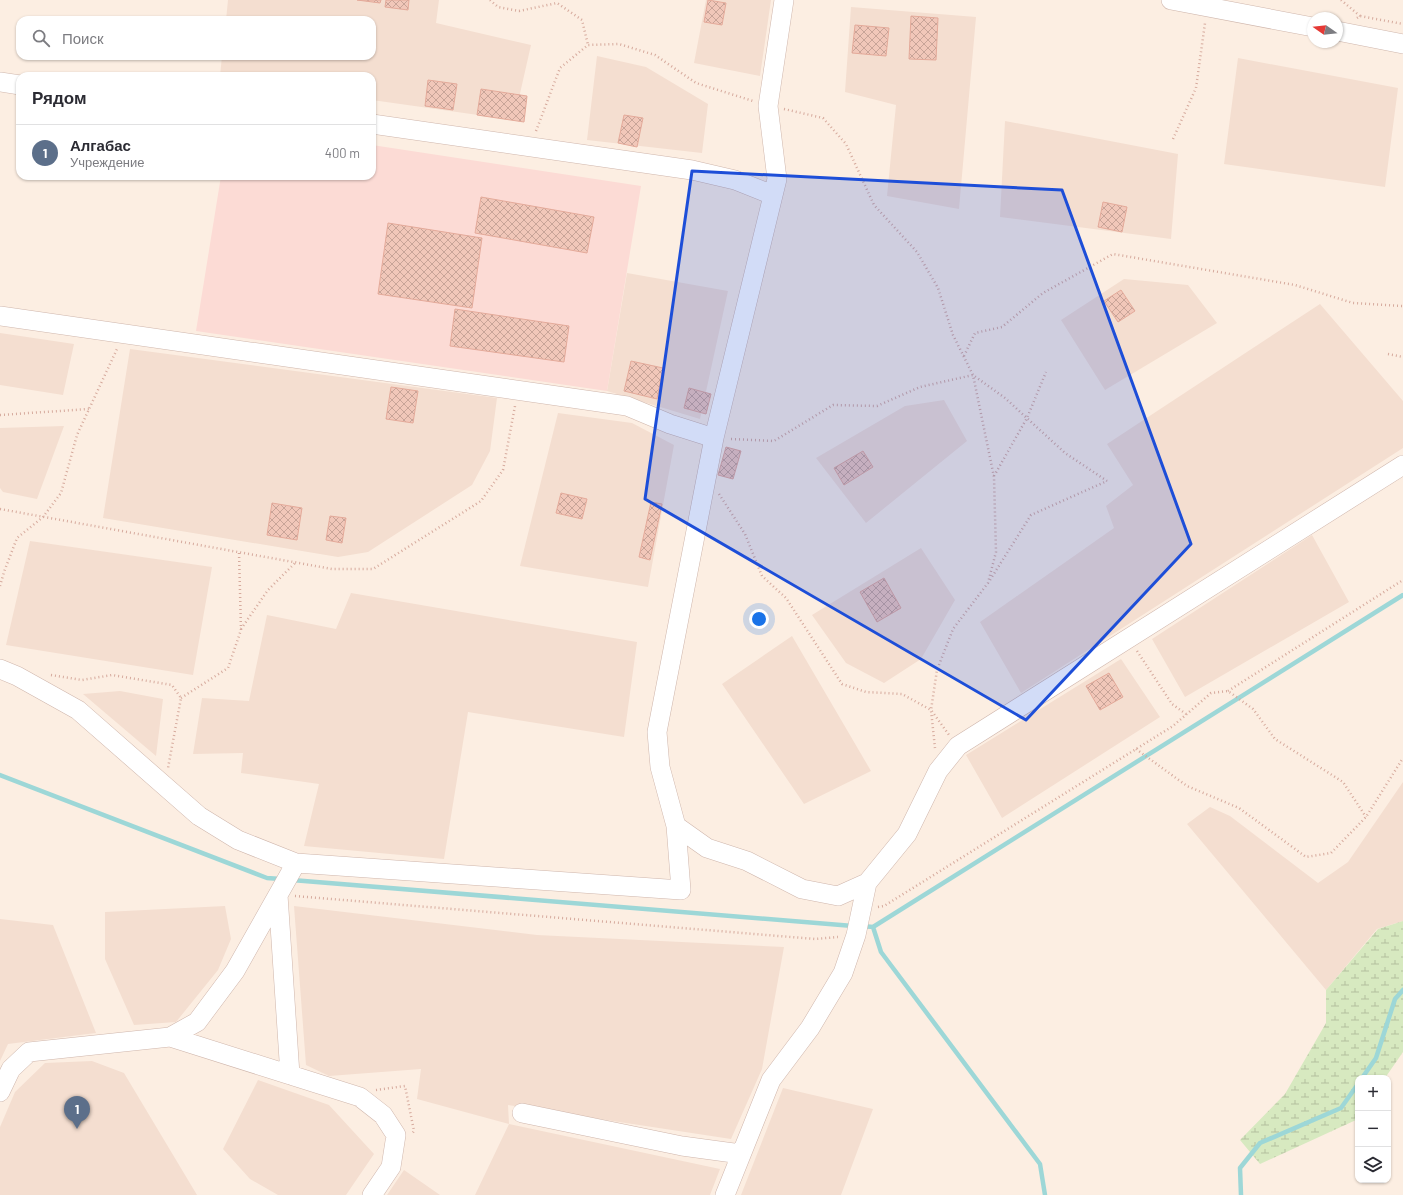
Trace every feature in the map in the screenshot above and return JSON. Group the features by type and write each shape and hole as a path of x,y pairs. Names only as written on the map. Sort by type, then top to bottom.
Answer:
{"street":[{"path":"0,669 17,676 78,710 200,816 238,840 296,863 681,890 676,826 660,767 657,732 714,438 777,179 768,106 784,0"},
{"path":"1171,0 1307,26"},
{"path":"1343,32 1403,44"},
{"path":"0,82 16,84"},
{"path":"376,125 692,170 735,180 773,195"},
{"path":"0,316 627,406 670,424 714,438"},
{"path":"725,1195 771,1080 810,1028 842,973 856,935 867,883 907,834 938,771 958,746 1403,465"},
{"path":"676,826 707,848 747,861 802,889 838,896 867,883"},
{"path":"170,1038 197,1022 235,971 296,863"},
{"path":"278,895 290,1075"},
{"path":"0,1092 11,1069 29,1052 170,1038 360,1097 383,1115 396,1135 391,1167 372,1195"},
{"path":"522,1113 682,1146 741,1154"}],"path":[{"path":"490,0 498,7 519,11 557,3 582,20 588,45"},
{"path":"1341,0 1360,16"},
{"path":"1173,139 1196,88 1208,7"},
{"path":"531,147 560,68 588,45 619,44 655,55 696,82 768,106 823,118 846,144 874,205 917,252 938,288 953,335 973,375 994,477 996,552 988,583"},
{"path":"964,356 974,333 1002,327 1043,294 1113,254 1295,285 1353,303 1403,306"},
{"path":"0,586 17,538 43,517 61,493 77,435 124,334"},
{"path":"1388,354 1403,357"},
{"path":"994,477 1027,418 1046,372"},
{"path":"714,438 774,441 833,406 877,406 920,387 973,375 1005,398 1065,453 1107,481 1031,515 988,583 952,629 937,670 931,710 938,771"},
{"path":"0,509 332,569 373,569 481,501 503,470 518,390"},
{"path":"0,415 89,409"},
{"path":"707,476 745,534 762,576 786,598 842,684 866,692 902,694 931,710 958,746"},
{"path":"239,552 241,630"},
{"path":"181,698 228,668 241,630 268,590 295,563"},
{"path":"860,912 884,906 1173,726 1211,693 1228,691 1403,580"},
{"path":"1129,638 1172,704 1186,714"},
{"path":"45,674 82,680 112,676 172,685 181,698 165,786"},
{"path":"1228,691 1253,709 1275,739 1344,782 1366,817"},
{"path":"1136,749 1188,786 1239,808 1306,857 1331,853 1366,817 1403,758"},
{"path":"278,895 815,939 856,935"}],"highlighted area":[{"path":"692,171 1062,190 1191,544 1026,720 645,499"}],"shaded area":[{"path":"228,0 439,0 436,23 531,45 514,120 376,101 376,72 220,72 222,60 376,60 376,16 226,16"},
{"path":"706,0 771,0 760,76 694,63"},
{"path":"851,7 976,17 959,209 887,196 896,105 845,92"},
{"path":"597,56 646,67 708,104 702,153 587,140"},
{"path":"1238,58 1398,88 1385,187 1224,164"},
{"path":"1005,121 1178,154 1171,239 1000,217"},
{"path":"376,146 641,186 607,391 196,331 220,180 376,180"},
{"path":"627,273 728,291 700,419 607,391"},
{"path":"1124,279 1188,285 1217,323 1105,390 1061,320"},
{"path":"1320,304 1403,401 1403,448 1021,693 980,622 1114,528 1106,506 1133,485 1107,444"},
{"path":"0,333 74,344 63,395 0,385"},
{"path":"130,349 497,398 490,451 472,485 368,552 338,557 103,518"},
{"path":"944,400 967,441 866,523 816,458 905,406"},
{"path":"558,413 632,423 674,445 648,587 520,566"},
{"path":"64,426 37,499 3,492 0,488 0,428"},
{"path":"1312,535 1349,602 1185,697 1152,639"},
{"path":"30,541 212,567 193,675 6,645"},
{"path":"921,548 955,600 921,659 884,683 846,663 812,615"},
{"path":"351,593 637,642 624,737 468,712 444,859 304,846 319,784 241,773 243,753 193,754 202,698 249,701 267,615 336,629"},
{"path":"792,636 871,771 804,804 722,684"},
{"path":"1121,659 1160,717 1002,818 966,755"},
{"path":"120,691 163,699 156,756 83,694"},
{"path":"1403,782 1403,921 1377,929 1326,990 1187,824 1210,807 1230,816 1318,883 1348,862"},
{"path":"225,906 231,939 218,970 176,1022 134,1025 105,959 105,912"},
{"path":"294,906 537,935 784,947 762,1069 731,1139 508,1105 509,1124 417,1099 421,1069 329,1076 306,1065"},
{"path":"0,919 53,925 96,1033 8,1044 0,1061"},
{"path":"92,1061 124,1073 197,1195 0,1195 0,1127 15,1092 45,1063"},
{"path":"258,1080 329,1105 374,1154 346,1195 278,1195 250,1179 223,1149"},
{"path":"783,1088 873,1109 841,1195 741,1195"},
{"path":"509,1124 720,1169 710,1195 475,1195"},
{"path":"404,1170 440,1195 387,1195"}],"green space":[{"path":"1403,921 1403,1052 1387,1075 1355,1075 1355,1120 1260,1164 1240,1140 1285,1094 1326,1023 1326,990 1378,929"}],"building":[{"path":"357,0 381,0 380,3"},
{"path":"386,0 409,0 408,10 385,7"},
{"path":"708,0 726,3 722,25 704,22"},
{"path":"911,16 938,18 936,60 909,59"},
{"path":"855,25 889,28 886,56 852,53"},
{"path":"428,80 457,84 453,110 425,106"},
{"path":"481,89 527,96 524,122 477,115"},
{"path":"624,115 643,118 637,147 618,143"},
{"path":"481,197 594,217 587,253 475,233"},
{"path":"1103,202 1127,207 1122,232 1098,227"},
{"path":"388,223 482,238 472,308 378,294"},
{"path":"1121,290 1135,311 1118,322 1104,301"},
{"path":"455,309 569,326 564,362 450,346"},
{"path":"631,361 663,368 657,399 624,391"},
{"path":"391,387 418,391 413,423 386,419"},
{"path":"689,388 711,394 706,414 684,408"},
{"path":"726,447 741,451 733,479 718,475"},
{"path":"863,451 873,467 844,485 834,468"},
{"path":"561,493 587,499 582,519 556,513"},
{"path":"651,502 662,504 650,560 639,557"},
{"path":"272,503 302,508 297,540 267,535"},
{"path":"330,516 346,518 342,543 326,540"},
{"path":"884,578 901,608 877,622 860,592"},
{"path":"1109,673 1123,697 1100,710 1086,686"}],"waterway":[{"path":"862,926 873,927 1403,595"},
{"path":"0,775 267,878 281,879"},
{"path":"292,880 853,926"},
{"path":"873,927 881,952 1040,1164 1045,1195"},
{"path":"1364,1075 1376,1058 1395,999 1403,990"},
{"path":"1241,1195 1240,1168 1260,1143 1341,1108 1355,1088"}],"place":[{"name":"Алгабас","path":"77,1129"}]}
